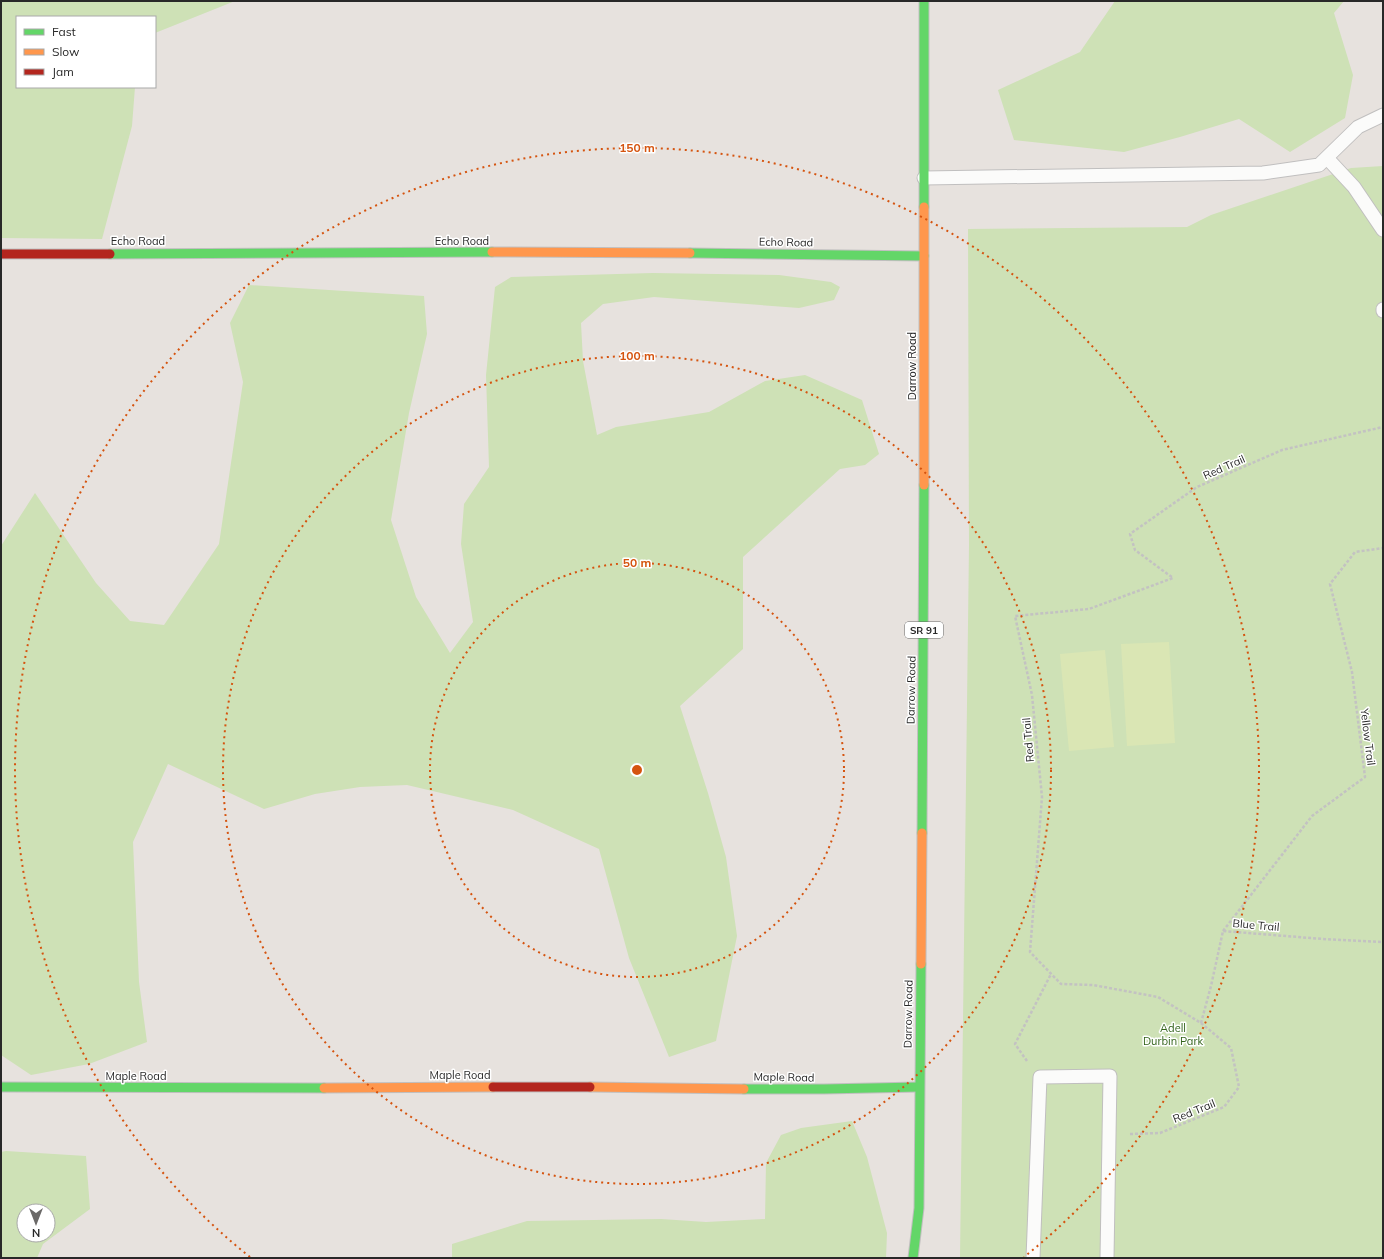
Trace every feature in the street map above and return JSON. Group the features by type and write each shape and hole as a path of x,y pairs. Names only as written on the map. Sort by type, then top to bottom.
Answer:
{"street":[{"name":"Darrow Road","path":"912,1258 919,1208 924,658 924,1"},
{"name":"Echo Road","path":"1,254 595,252 924,256"},
{"name":"Maple Road","path":"1,1087 551,1087 854,1089 919,1087"}],"lane":[{"path":"924,178 1263,173 1319,165 1358,127 1383,115"},
{"path":"1327,158 1354,186 1383,230"},
{"path":"1033,1258 1040,1077 1110,1076 1107,1258"}],"path":[{"name":"Red Trail","path":"1108,1134 1160,1133 1224,1107 1239,1088 1231,1048 1201,1023 1158,997 1092,985 1061,984 1030,952 1042,797 1032,695 1015,616 1089,609 1173,578 1135,550 1130,534 1196,487 1282,450 1383,427"},
{"name":"Yellow Trail","path":"1223,931 1312,816 1365,777 1352,672 1330,584 1356,552 1383,548"},
{"name":"Blue Trail","path":"1201,1023 1212,986 1223,931 1383,942"},
{"path":"1015,1044 1051,974"}],"green space":[{"path":"1,1 235,1 156,33 156,16 16,16 16,88 135,88 132,126 102,239 1,238"},
{"path":"1115,1 1344,1 1334,13 1353,75 1345,118 1290,152 1239,119 1124,152 1014,140 998,90 1080,52"},
{"name":"Adell Durbin Park","path":"1383,166 1383,1258 960,1258 969,545 968,229 1187,227 1211,215 1351,168"},
{"path":"653,273 779,275 831,282 840,287 834,300 799,308 654,297 603,304 581,323 583,361 597,435 616,427 709,412 765,381 805,375 862,400 879,454 865,465 840,469 743,557 743,649 680,706 708,793 726,857 737,936 716,1041 669,1057 629,958 599,849 513,810 407,785 360,787 315,794 264,809 168,764 133,842 139,982 147,1042 89,1064 31,1075 1,1055 1,546 35,493 96,583 130,621 164,625 219,544 243,382 230,323 249,285 424,296 427,334 409,413 391,520 416,597 450,653 473,622 461,544 464,504 489,467 486,375 495,287 511,277"},
{"path":"1169,642 1175,743 1127,746 1121,644"},
{"path":"1105,650 1114,747 1069,751 1060,654"},
{"path":"852,1121 867,1157 887,1233 886,1258 452,1258 452,1244 527,1221 661,1219 706,1222 765,1219 766,1163 781,1135 801,1128"},
{"path":"6,1151 86,1156 90,1209 56,1234 56,1203 16,1203 16,1243 44,1243 37,1258 1,1258 1,1152"}],"traffic: fast":[{"path":"924,1 924,207"},
{"path":"110,254 492,252"},
{"path":"690,253 924,256"},
{"path":"922,833 924,485"},
{"path":"913,1258 919,1208 921,964"},
{"path":"1,1087 324,1088"},
{"path":"744,1089 919,1087"}],"traffic: slow":[{"path":"924,207 924,485"},
{"path":"492,252 690,253"},
{"path":"921,964 922,833"},
{"path":"324,1088 493,1087"},
{"path":"590,1087 744,1089"}],"traffic: jam":[{"path":"1,254 110,254"},
{"path":"493,1087 590,1087"}]}
